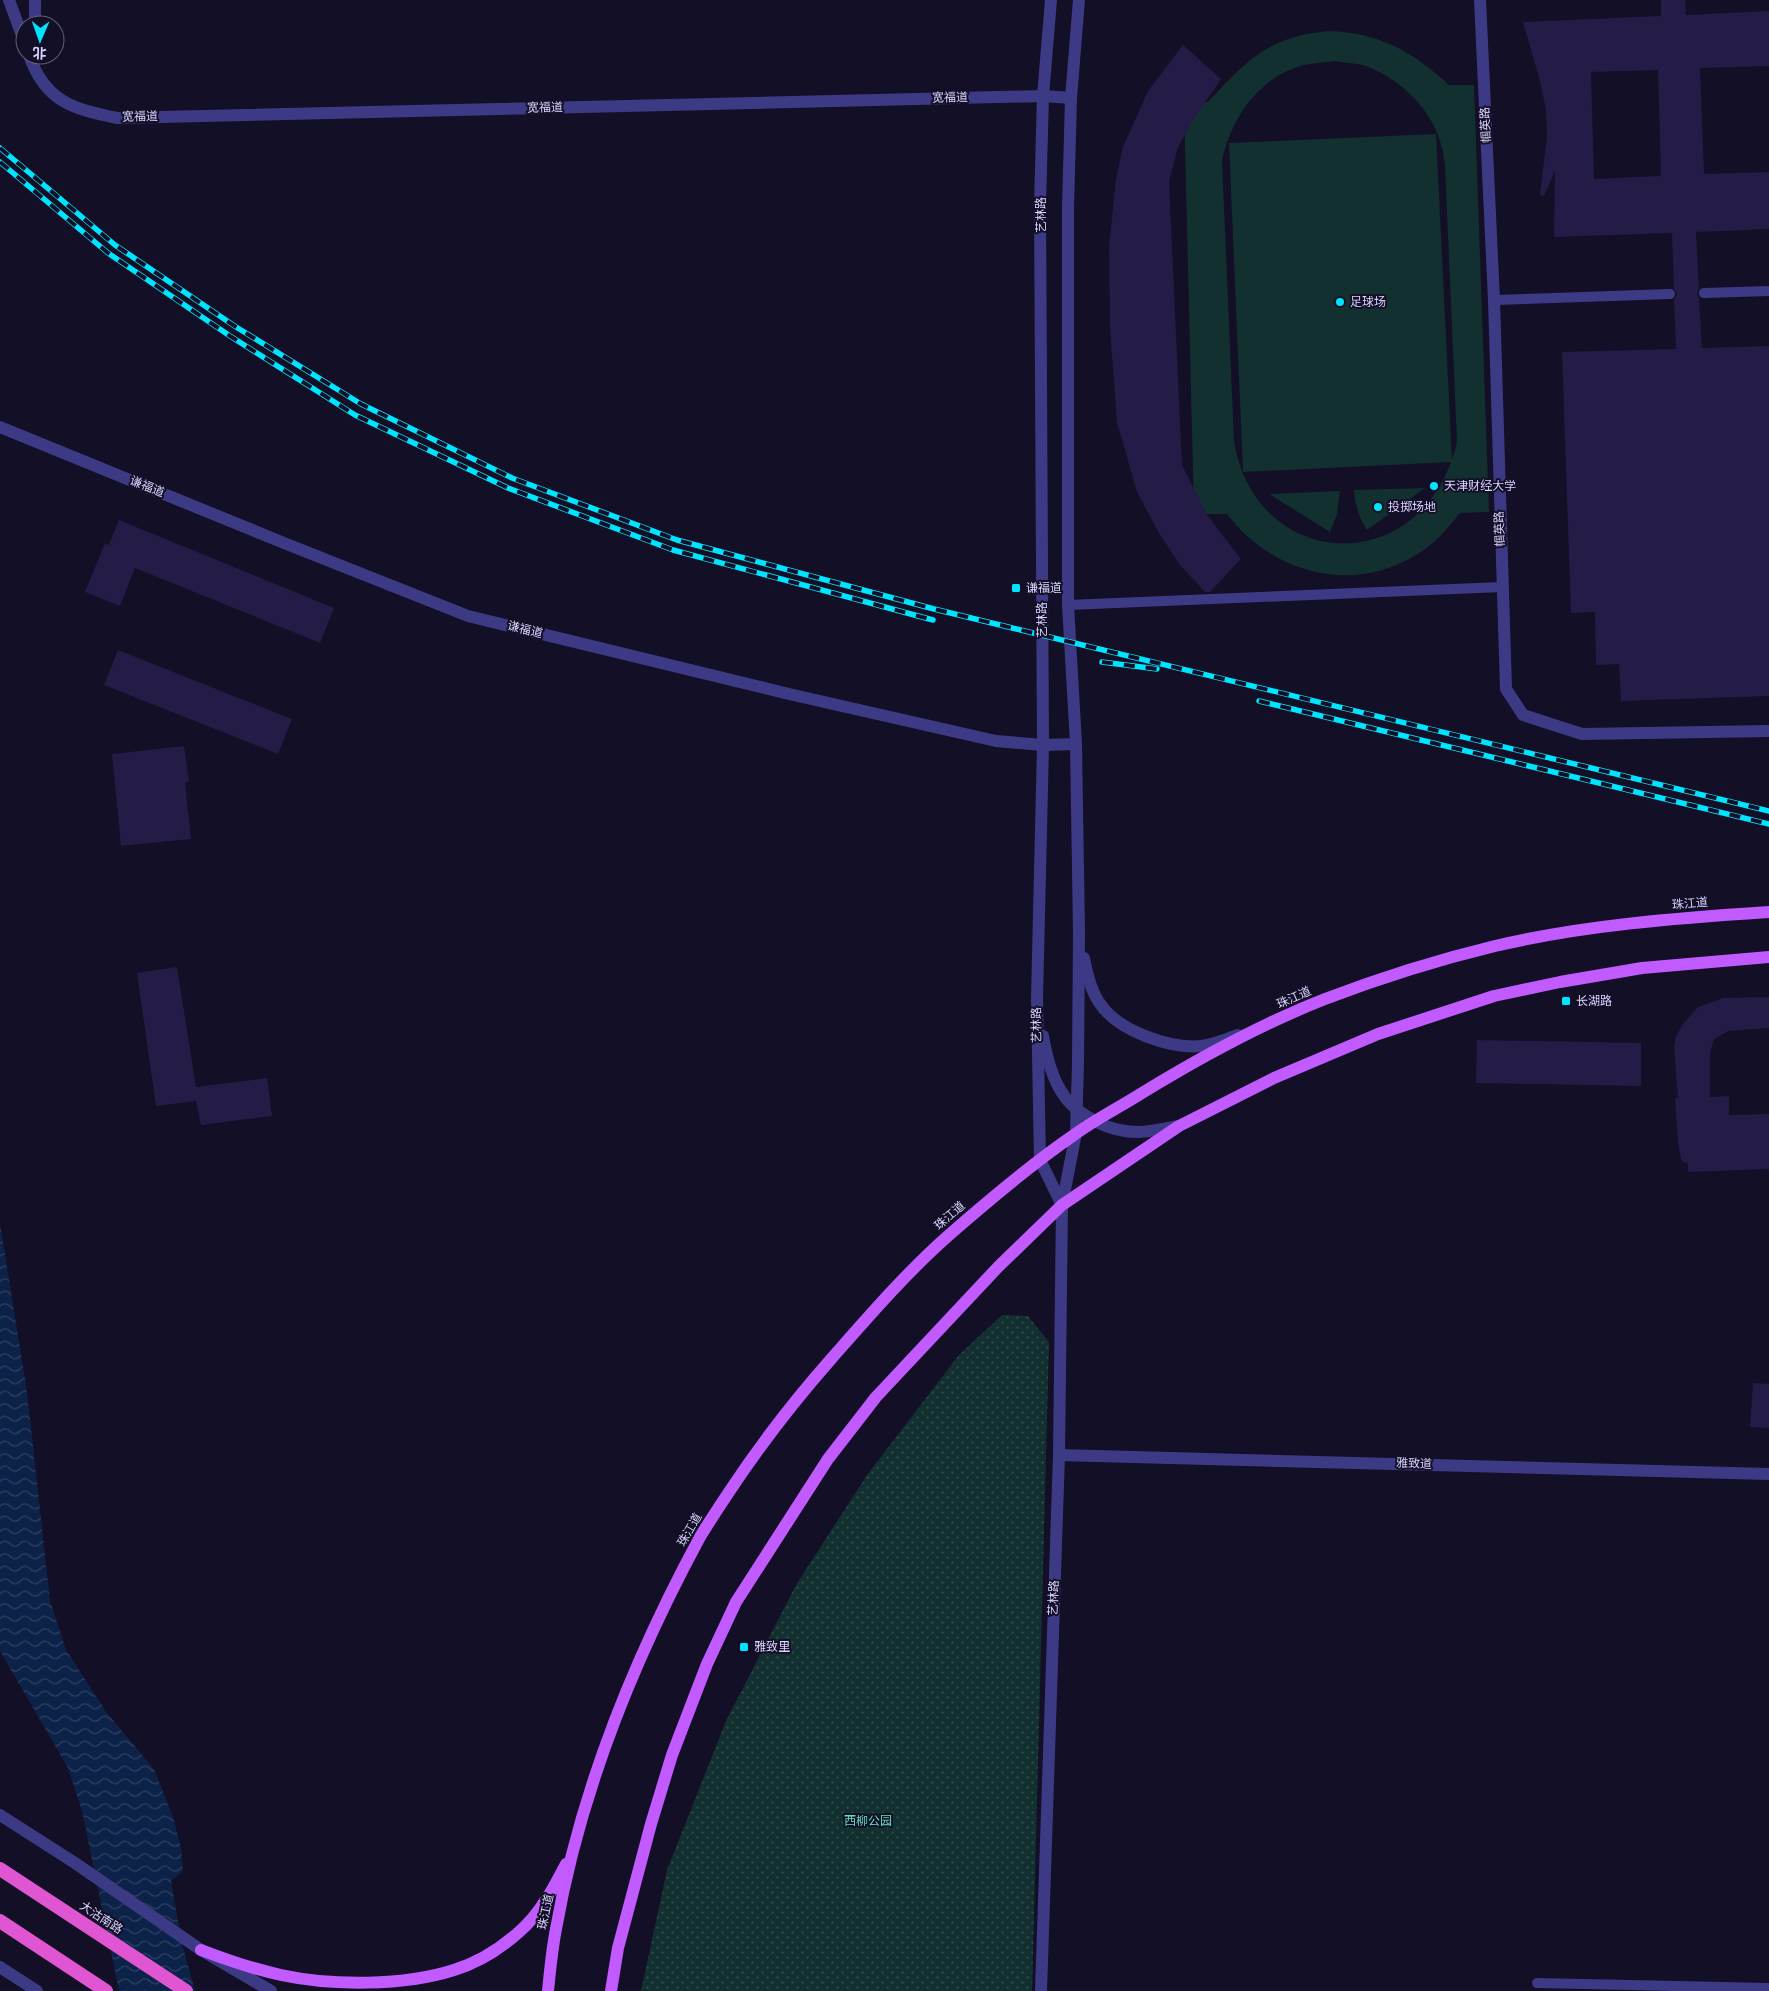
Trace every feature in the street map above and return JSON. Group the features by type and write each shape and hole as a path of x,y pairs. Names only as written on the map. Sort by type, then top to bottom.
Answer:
{"highway":[{"name":"大沽南路","path":"0,1869 186,1991"},
{"path":"0,1922 106,1991"}],"main road":[{"name":"珠江道","path":"548,1991 556,1930 573,1851 587,1801 629,1684 702,1534 756,1452 795,1400 888,1294 946,1238 1040,1160 1094,1121 1182,1068 1252,1031 1324,1000 1386,978 1497,946 1568,932 1689,917 1769,912"},
{"path":"611,1991 618,1948 651,1824 672,1755 707,1664 736,1602 828,1459 876,1397 999,1266 1062,1206 1179,1126 1274,1078 1378,1034 1494,996 1642,968 1769,957"},
{"path":"201,1950 255,1968 314,1980 390,1981 423,1977 455,1970 500,1947 520,1932 537,1914 573,1851"}],"street":[{"path":"9,0 15,16"},
{"path":"34,0 35,15"},
{"name":"艺林路","path":"1051,0 1043,96 1040,204 1043,745 1037,999 1040,1160 1062,1206"},
{"name":"艺林路","path":"1041,1991 1059,1454 1062,1206 1076,1133 1078,1108 1079,932 1076,744 1068,605 1068,208 1071,98 1079,0"},
{"name":"帼英路","path":"1480,0 1494,300 1506,689 1523,715 1582,734 1769,731"},
{"name":"宽福道","path":"33,65 35,72 52,95 86,112 117,118 1043,96 1071,98"},
{"path":"35,65 35,72"},
{"name":"谦福道","path":"0,427 468,616 789,694 996,741 1043,745 1076,744"},
{"path":"1079,932 1091,986 1101,1005 1116,1020 1133,1030 1171,1044 1201,1046 1252,1031"},
{"path":"1037,999 1045,1048 1052,1071 1062,1093 1078,1108 1106,1128 1127,1132 1179,1126"},
{"name":"雅致道","path":"1059,1454 1769,1474"},
{"path":"0,1816 75,1863 201,1950 271,1991"},
{"path":"0,1967 37,1991"}],"lane":[{"path":"1704,293 1769,291"},
{"path":"1494,300 1670,294"},
{"path":"1068,605 1502,587"},
{"path":"1537,1983 1769,1988"}],"green space":[{"path":"1329,31 1347,32 1380,40 1422,62 1449,85 1474,85 1489,512 1460,513 1440,536 1423,551 1391,567 1365,574 1340,575 1314,572 1289,563 1266,551 1245,534 1227,514 1194,514 1184,105 1208,102 1235,74 1261,53 1290,38","holes":["1336,61 1366,66 1382,73 1409,93 1430,119 1443,150 1457,442 1452,460 1436,134 1229,143 1243,469 1234,441 1222,161 1227,144 1233,128 1251,99 1277,77 1292,69 1309,64","1451,462 1430,500 1401,526 1368,541 1334,543 1300,534 1270,514 1247,483 1244,472"]},
{"name":"投掷场地","path":"1425,488 1367,530 1358,511 1354,490"},
{"path":"1340,491 1337,514 1330,532 1269,494"},
{"name":"西柳公园","path":"1002,1315 1028,1316 1049,1342 1032,1991 641,1991 667,1870 726,1721 796,1585 867,1475 959,1355"}],"water":[{"path":"0,1223 27,1392 50,1601 66,1650 107,1713 154,1769 173,1817 181,1848 183,1871 171,1881 182,1944 195,1991 119,1991 82,1811 68,1768 0,1651"}],"building":[{"path":"1661,0 1685,0 1686,15 1769,11 1769,66 1700,68 1704,174 1769,172 1769,229 1696,232 1699,289 1697,294 1699,298 1702,348 1769,346 1769,696 1621,701 1619,664 1596,665 1595,612 1571,613 1562,352 1676,349 1674,299 1677,294 1674,289 1672,233 1554,237 1555,171 1544,196 1540,195 1547,136 1546,110 1540,81 1523,22 1661,16","holes":["1658,70 1661,176 1594,179 1591,72"]},
{"path":"1183,45 1221,79 1178,147 1169,182 1182,465 1207,515 1241,559 1210,592 1205,592 1180,565 1159,533 1137,492 1117,422 1110,329 1109,247 1116,179 1123,147 1148,91"},
{"path":"119,520 334,608 320,643 135,568 120,606 85,592 105,543 109,545"},
{"path":"118,650 292,719 278,754 104,685"},
{"path":"184,746 189,782 185,782 191,839 121,846 112,754"},
{"path":"177,967 196,1087 267,1078 272,1116 201,1125 196,1101 156,1106 137,973"},
{"path":"1769,997 1769,1028 1728,1031 1714,1039 1710,1053 1710,1097 1729,1096 1729,1115 1769,1114 1769,1169 1688,1172 1688,1163 1682,1162 1678,1144 1675,1098 1678,1098 1674,1047 1676,1036 1683,1024 1698,1007 1723,998"},
{"path":"1477,1040 1641,1043 1641,1086 1476,1083"},
{"path":"1753,1383 1769,1384 1769,1428 1750,1427"}],"railway":[{"path":"0,148 115,245 236,327 361,404 512,478 677,540 934,609 1769,811"},
{"path":"0,162 108,253 230,336 355,415 508,488 673,550 933,620"},
{"path":"1102,662 1157,669"},
{"path":"1259,701 1769,824"}],"place":[{"name":"足球场","path":"1340,302"},
{"name":"天津财经大学","path":"1434,486"},
{"name":"投掷场地","path":"1378,507"},
{"name":"谦福道","path":"1016,588"},
{"name":"长湖路","path":"1566,1001"},
{"name":"雅致里","path":"744,1647"}]}
